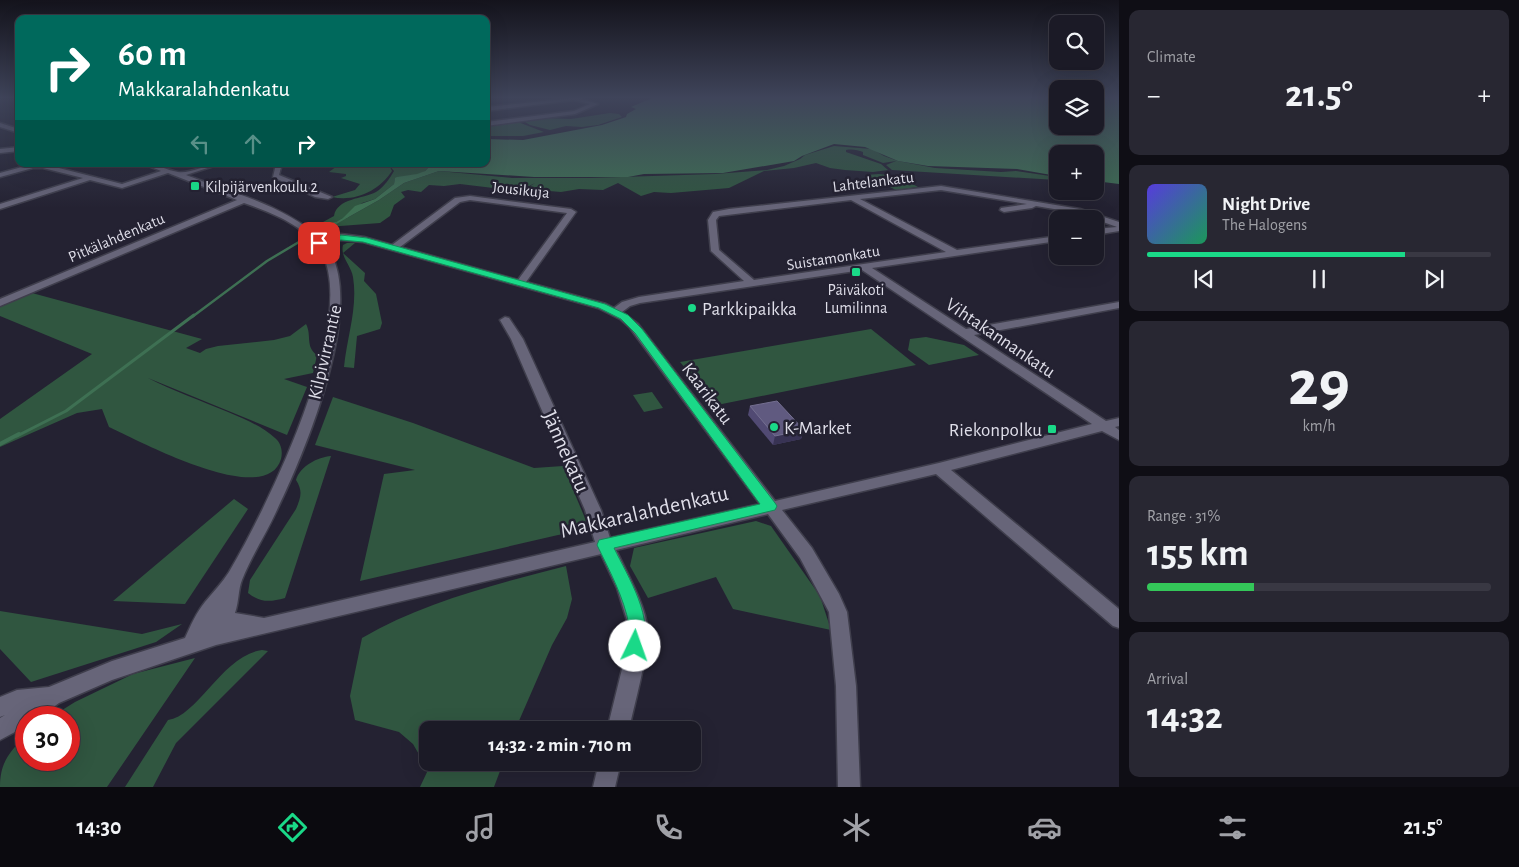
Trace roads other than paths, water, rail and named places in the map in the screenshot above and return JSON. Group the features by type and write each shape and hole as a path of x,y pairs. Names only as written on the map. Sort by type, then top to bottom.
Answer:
{"street":[{"path":"0,151 15,149"},
{"path":"0,174 34,167"},
{"path":"43,167 122,186 168,171"},
{"name":"Kilpivirrantie","path":"156,167 244,200 297,224 319,243 328,255 336,280 334,321 328,352 298,443 271,504 233,581 208,612 191,645"},
{"path":"180,176 208,167"},
{"path":"278,167 275,176 318,195 328,197"},
{"path":"0,207 90,178"},
{"name":"Lahtelankatu","path":"753,284 715,251 712,228 714,217 729,211 945,188 1080,211 1119,227"},
{"path":"851,197 954,254"},
{"name":"Jousikuja","path":"394,248 458,200 470,198 571,211 551,243 520,283"},
{"name":"Pitkälahdenkatu","path":"0,303 244,200"},
{"path":"1004,210 1038,204"},
{"path":"1104,230 1119,227"},
{"name":"Kaarikatu","path":"319,243 349,237 394,248 616,312 629,321 770,506 819,574 833,598 838,612 846,686 849,787"},
{"name":"Suistamonkatu","path":"616,312 626,304 633,302 1049,239"},
{"name":"Vihtakannankatu","path":"864,267 964,333 1111,424 1119,436"},
{"path":"964,333 1119,305"},
{"name":"Jännekatu","path":"505,320 517,339 593,510 605,545 626,588 638,627 620,721"},
{"name":"Makkaralahdenkatu","path":"219,630 267,626 770,506 939,468 1111,424"},
{"path":"939,468 1119,620"},
{"name":"Kilpivirrantie","path":"219,630 228,607 233,581"},
{"path":"0,729 14,723 51,697 125,666 191,645 219,630"},
{"path":"0,707 17,700 51,697"},
{"path":"604,787 608,771"}],"waterway":[{"path":"333,225 345,218"},
{"path":"327,228 335,223"},
{"path":"192,317 267,261 304,239"},
{"path":"17,436 66,411 194,315"},
{"path":"0,444 19,434"}],"place":[{"name":"Kilpijärvenkoulu 2","path":"195,186"},
{"name":"Päiväkoti Lumilinna","path":"856,272"},
{"name":"Parkkipaikka","path":"692,308"},
{"name":"K-Market","path":"774,427"},
{"name":"Riekonpolku","path":"1052,429"}]}
